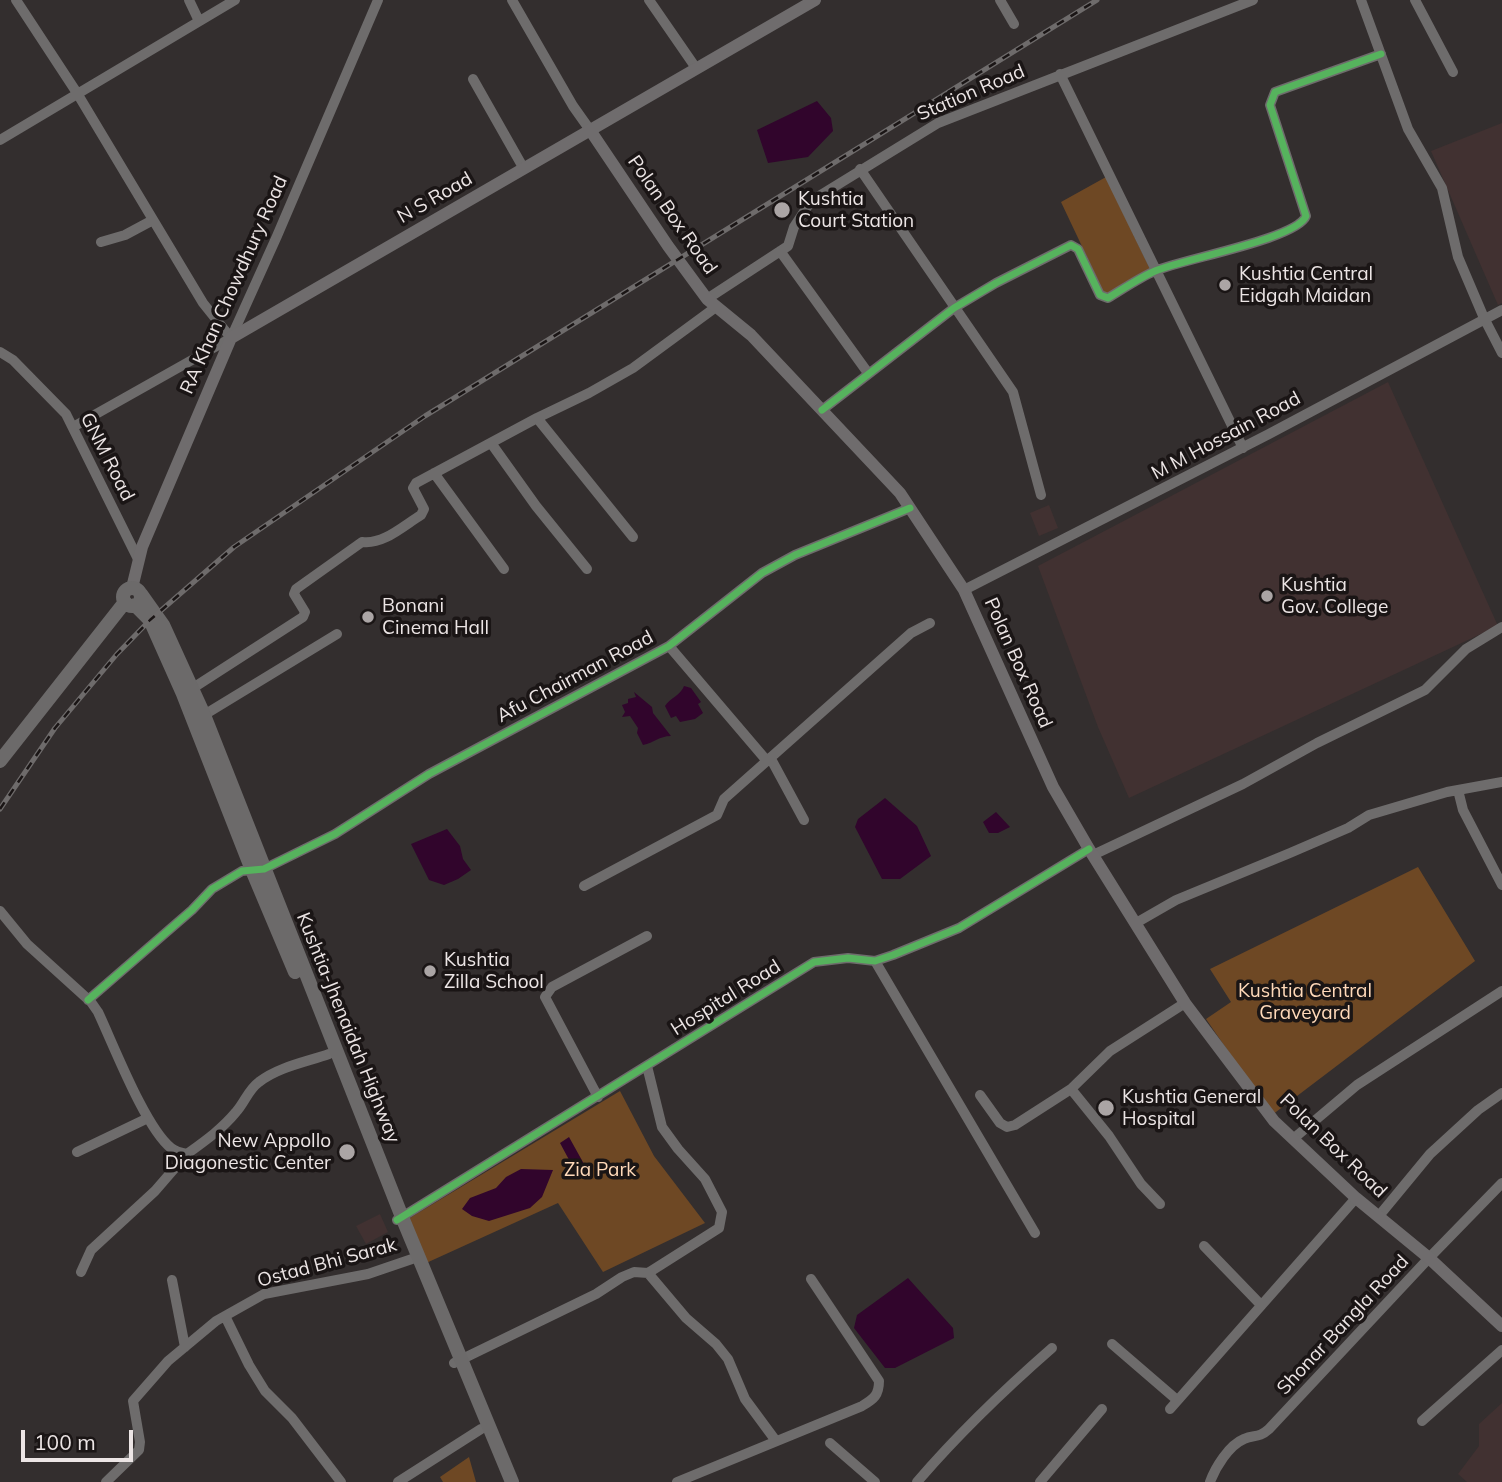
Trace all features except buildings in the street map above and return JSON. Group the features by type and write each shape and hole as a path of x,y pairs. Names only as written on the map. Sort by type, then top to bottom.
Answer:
{"highway":[{"name":"Kushtia-Jhenaidah Highway","path":"133,597 192,688 204,715 214,756"},
{"path":"0,761 105,624 133,597"},
{"name":"Kushtia-Jhenaidah Highway","path":"177,667 425,1283 512,1482"},
{"name":"Kushtia-Jhenaidah Highway","path":"258,869 329,1054 361,1124"},
{"name":"Kushtia-Jhenaidah Highway","path":"399,1219 412,1259 425,1283"},
{"name":"Kushtia-Jhenaidah Highway","path":"458,1362 502,1482"}],"main road":[{"name":"N S Road","path":"231,338 815,0"},
{"name":"Polan Box Road","path":"590,130 668,246 712,303 751,335 900,493 964,590 1053,787 1091,852 1185,1003 1274,1121 1356,1198 1429,1258 1502,1326"},
{"name":"RA Khan Chowdhury Road","path":"133,597 138,559 231,338"}],"street":[{"path":"16,0 77,93 203,303 231,338"},
{"path":"189,0 199,21"},
{"path":"0,140 235,0"},
{"name":"RA Khan Chowdhury Road","path":"231,338 378,0"},
{"name":"Polan Box Road","path":"512,0 573,106 590,130"},
{"path":"649,0 696,68"},
{"path":"1000,0 1014,24"},
{"name":"Station Road","path":"435,473 589,393 654,354 712,303 788,246 794,227 811,201 937,123 1253,0"},
{"path":"1361,0 1408,129 1442,188 1458,257 1502,353"},
{"path":"1415,0 1453,72"},
{"path":"822,410 954,308 1071,245 1078,249 1104,298 1156,271 1272,237 1306,220 1270,105 1275,92 1381,54"},
{"path":"1060,74 1243,448"},
{"path":"473,79 524,169"},
{"path":"860,169 1013,392 1041,495"},
{"path":"101,242 125,235 153,220"},
{"path":"780,251 868,373"},
{"name":"M M Hossain Road","path":"964,590 1243,448 1502,310"},
{"name":"N S Road","path":"73,426 231,338"},
{"name":"GNM Road","path":"0,352 13,360 66,414 138,559"},
{"path":"537,418 633,537"},
{"path":"491,443 536,506 587,569"},
{"path":"192,688 303,617 305,612 294,594 296,589 362,542 380,541 421,515 424,509 414,485 435,473 504,569"},
{"name":"Afu Chairman Road","path":"88,1000 192,910 212,889 242,871 258,869 335,834 429,774 669,646 762,573 794,555 909,508"},
{"path":"584,886 717,815 724,799 911,633 930,623"},
{"name":"Hospital Road","path":"399,1219 814,962 848,958 875,961 959,928 1091,852 1243,784 1317,743 1425,690 1466,649 1502,627"},
{"path":"204,715 337,634"},
{"path":"669,646 769,760 804,820"},
{"path":"1136,923 1176,900 1348,828 1370,815 1458,790 1502,782"},
{"path":"1458,790 1463,810 1501,881"},
{"path":"0,911 27,944 98,1012 158,1135 178,1153 187,1154"},
{"path":"598,1097 545,997 552,987 647,936"},
{"path":"875,961 1035,1233"},
{"path":"1293,1139 1357,1085 1502,991"},
{"path":"980,1095 1000,1122 1007,1127 1015,1125 1071,1089 1110,1051 1185,1003"},
{"path":"81,1272 91,1250 155,1191 187,1154 222,1128 239,1109 250,1090 260,1081 281,1070 329,1054"},
{"path":"458,1362 596,1294 622,1277 634,1272 648,1273 719,1228 722,1212 705,1179 662,1127 647,1066"},
{"path":"1071,1089 1109,1136 1141,1184 1160,1204"},
{"path":"1378,1216 1430,1154 1478,1110 1502,1093"},
{"path":"77,1152 148,1118"},
{"name":"Shonar Bangla Road","path":"1210,1482 1213,1472 1235,1444 1246,1437 1259,1437 1269,1429 1502,1183"},
{"path":"1170,1409 1356,1198"},
{"path":"1204,1246 1261,1305"},
{"name":"Ostad Bhi Sarak","path":"107,1482 139,1450 133,1401 168,1361 225,1316 264,1294 368,1274 412,1259"},
{"path":"648,1273 686,1318 716,1344 728,1359 746,1399 776,1441"},
{"path":"677,1482 862,1406 879,1391 879,1381 811,1279"},
{"path":"172,1280 184,1347"},
{"path":"225,1316 265,1391 292,1418 341,1482"},
{"path":"1112,1344 1177,1400"},
{"path":"917,1482 947,1447 998,1396 1052,1348"},
{"path":"1422,1421 1502,1350"},
{"path":"1040,1482 1102,1409"},
{"path":"398,1482 481,1429"},
{"path":"830,1443 876,1482"}],"shaded area":[{"path":"817,101 831,118 833,131 808,157 768,163 757,130"},
{"path":"1502,123 1502,303 1498,305 1431,151"},
{"name":"Kushtia Gov. College","path":"1388,382 1498,626 1129,798 1098,727 1038,566"},
{"path":"1049,505 1058,528 1039,536 1030,513"},
{"path":"684,686 691,688 701,702 698,704 703,713 695,719 680,722 676,716 671,718 665,706"},
{"path":"634,692 652,707 653,713 671,736 643,745 637,733 638,728 630,716 622,717 625,712 622,705 628,703 628,699 636,697"},
{"path":"885,798 917,826 931,856 900,879 882,879 855,827 858,819"},
{"path":"996,812 1010,827 998,833 989,833 983,822"},
{"path":"447,829 460,846 463,859 471,870 444,885 429,880 411,844"},
{"path":"569,1137 584,1164 574,1169 560,1143"},
{"path":"521,1169 553,1170 542,1197 530,1208 489,1221 472,1216 462,1209 470,1198 496,1188 506,1177"},
{"path":"380,1214 388,1232 366,1244 356,1226"},
{"path":"908,1278 953,1328 954,1338 895,1368 885,1368 854,1328 857,1315"},
{"path":"1502,1403 1502,1482 1467,1482 1458,1474 1479,1446 1479,1424"}],"green space":[{"path":"1106,177 1151,271 1105,295 1061,202"},
{"name":"Kushtia Central Graveyard","path":"1418,867 1475,961 1272,1115 1206,1019 1231,1002 1210,969"},
{"name":"Zia Park","path":"620,1091 654,1156 705,1223 603,1272 558,1203 424,1264 408,1219"},
{"path":"469,1457 476,1482 443,1482 440,1477"}],"railway":[{"path":"0,809 55,728 117,654 150,620 234,547 425,416 1097,0"}],"cycle path":[{"path":"822,410 954,308 1071,245 1078,249 1100,295 1108,298 1155,271 1237,248 1282,233 1298,224 1306,216 1270,105 1275,92 1381,54"},
{"path":"88,1000 192,910 212,889 242,871 264,869 335,834 429,774 669,646 762,573 795,555 910,508"},
{"path":"397,1220 814,962 848,958 875,961 959,928 1089,849"}],"place":[{"name":"Kushtia Court Station","path":"782,210"},
{"name":"Kushtia Central Eidgah Maidan","path":"1225,285"},
{"name":"Kushtia Gov. College","path":"1267,596"},
{"name":"Bonani Cinema Hall","path":"368,617"},
{"name":"Kushtia Zilla School","path":"430,971"},
{"name":"Kushtia General Hospital","path":"1106,1108"},
{"name":"New Appollo Diagonestic Center","path":"347,1152"}]}
